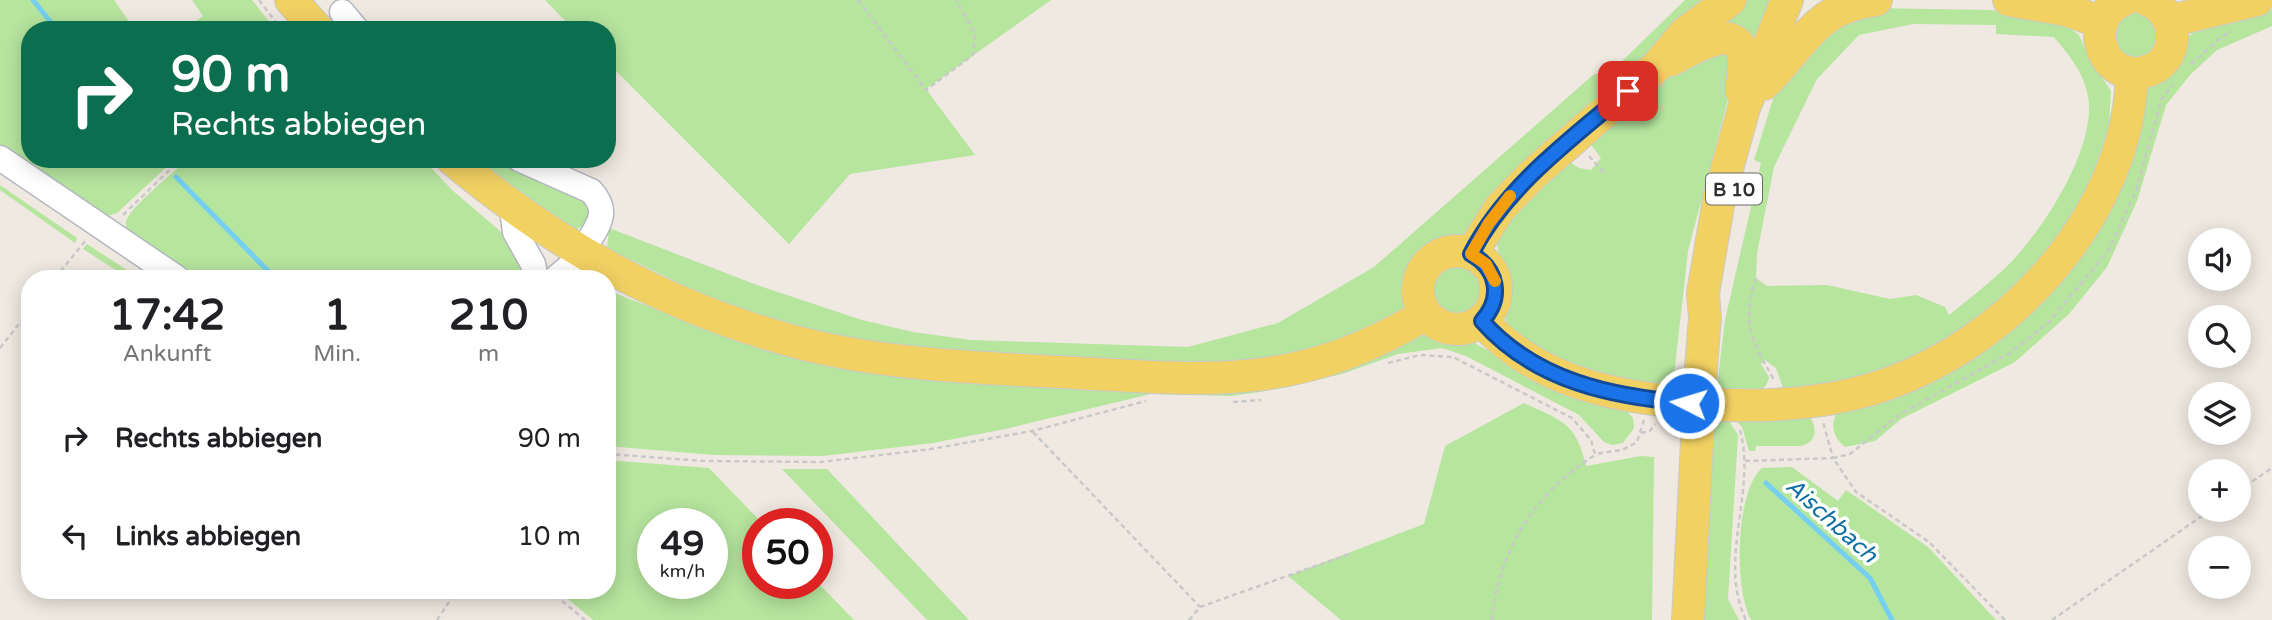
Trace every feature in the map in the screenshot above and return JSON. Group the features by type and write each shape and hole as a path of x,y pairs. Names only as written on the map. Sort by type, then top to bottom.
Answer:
{"main road":[{"path":"292,0 333,21"},
{"path":"1471,254 1489,223 1510,196 1657,66 1685,33 1730,0"},
{"name":"B 10","path":"1688,620 1705,318 1703,293 1710,247 1744,108 1787,0"},
{"name":"B 10","path":"1705,318 1713,297 1740,166 1765,84 1800,0"},
{"path":"1765,84 1783,66 1807,33 1827,17 1847,7 1876,0"},
{"path":"2009,0 2066,9 2101,22"},
{"path":"2124,0 2111,7 2098,32 2101,51 2113,66 2132,73 2153,69 2169,53 2173,43 2170,21 2161,8 2147,0"},
{"path":"2170,21 2257,0"},
{"path":"1657,66 1711,40 1731,40 1740,45 1743,54 1741,85 1744,108"},
{"path":"1482,321 1512,348 1555,375 1613,394 1647,400 1722,404 1819,400 1871,390 1922,370 1984,332 2044,278 2067,248 2105,183 2128,111 2132,73"},
{"path":"463,168 580,267"},
{"path":"1452,251 1471,254 1491,272 1496,289 1492,306 1482,321 1473,326 1452,329 1442,326 1426,314 1419,295 1419,285 1426,267 1442,254 1452,251"},
{"path":"616,277 704,311 802,343 933,363 1198,379 1252,377 1294,370 1348,355 1426,314"}],"street":[{"path":"0,158 165,270"},
{"path":"539,168 591,191 599,200 602,214 580,267"},
{"path":"512,208 515,232 530,256 534,270"}],"path":[{"path":"858,0 926,90 973,55 975,34 956,0"},
{"path":"63,270 103,229 171,168"},
{"path":"1756,278 1748,305 1748,323 1752,343 1765,365"},
{"path":"0,348 21,321"},
{"path":"1378,367 1420,355 1452,357 1572,418 1587,434 1595,454"},
{"path":"616,455 704,461 821,462 931,449 1032,431 1154,399"},
{"path":"1225,402 1266,399"},
{"path":"1492,620 1499,575 1517,534 1542,496 1595,454 1622,450 1637,442 1647,400"},
{"path":"1819,400 1825,439 1833,458 1856,492 1929,542 2005,620"},
{"path":"1032,431 1200,607"},
{"path":"1746,620 1735,590 1745,461 1833,458 1850,454 1872,438"},
{"path":"2251,482 2272,468"},
{"path":"2052,620 2193,522"},
{"path":"1189,620 1200,607 1349,554"},
{"path":"437,620 451,599"},
{"path":"560,599 585,620"}],"green space":[{"path":"0,0 114,0 129,21 21,21 21,160 0,146"},
{"path":"192,0 252,0 269,21 196,21 203,16"},
{"path":"545,0 1051,0 926,89 975,155 850,174 789,244 616,71 616,21 565,21"},
{"path":"1685,0 1715,0 1483,211 1459,239 1435,247 1415,267 1407,302 1399,314 1368,333 1271,363 1064,362 865,342 801,328 714,300 607,248 609,228 757,285 862,320 913,332 971,340 1188,347 1278,323 1374,267 1593,75 1617,66"},
{"path":"1743,0 1773,0 1755,44 1702,28"},
{"path":"1870,8 1991,10 2044,18 2079,35 2090,60 2111,91 2109,127 2085,196 2037,268 2000,306 1892,372 1799,392 1783,388 1776,368 1765,360 1761,364 1769,377 1762,389 1739,395 1716,394 1725,320 1761,163 1754,160 1773,99 1799,52","holes":["1913,24 1996,25 1996,34 2054,37 2078,69 2087,92 2089,113 2085,137 2076,162 2050,212 2018,255 1949,315 1945,307 1916,295 1890,299 1827,285 1767,286 1756,278 1757,253 1774,167 1817,79 1859,35"]},
{"path":"2140,10 2156,20 2159,46 2137,61 2120,55 2112,29 2131,11"},
{"path":"2272,10 2272,26 2217,50 2190,75 2166,105 2137,201 2107,267 2069,314 2015,362 1901,419 1875,441 1845,447 1834,430 1838,410 2041,293 2142,95 2185,39 2200,28"},
{"path":"1723,52 1731,59 1732,84 1688,251 1672,393 1559,365 1512,331 1505,318 1506,292 1497,245 1500,233 1510,217 1565,159 1579,168 1591,170 1601,158 1592,146 1590,138 1629,104 1699,54"},
{"path":"32,168 165,168 117,213 104,217"},
{"path":"178,168 431,168 452,190 514,243 526,270 184,270 130,235 127,229 127,219 131,213"},
{"path":"485,168 525,168 590,202 587,224 573,231"},
{"path":"0,185 77,238 75,243 0,190"},
{"path":"87,244 127,270 116,270 83,249"},
{"path":"1451,261 1463,261 1478,269 1486,284 1486,296 1478,311 1463,319 1451,319 1436,311 1428,296 1428,284 1436,269"},
{"path":"616,294 711,331 784,353 1105,385 1434,334 1471,341 1548,384 1625,409 1633,418 1634,428 1623,443 1612,445 1604,442 1579,415 1466,356 1442,348 1398,354 1342,374 1260,392 1231,396 1151,394 1005,429 933,443 823,456 714,455 616,447"},
{"path":"1524,403 1558,419 1572,431 1586,466 1641,456 1654,457 1652,620 1341,620 1288,576 1424,524 1445,446"},
{"path":"1728,413 1810,417 1814,426 1813,439 1801,446 1756,446 1755,451 1749,451 1742,427"},
{"path":"1714,418 1729,421 1738,435 1728,599 1739,620 1701,620"},
{"path":"616,461 709,468 748,508 742,508 742,599 833,598 854,620 593,620 568,599 616,599"},
{"path":"1792,467 1838,501 1846,490 1928,547 1996,620 1751,620 1745,606 1740,565 1742,518 1746,498 1753,480 1762,468"},
{"path":"782,469 827,469 969,620 927,620 833,522 833,508 819,508"}],"waterway":[{"path":"33,0 50,21"},
{"path":"176,177 267,270"},
{"name":"Aischbach","path":"1766,483 1870,578 1892,620"}],"slow traffic":[{"path":"1495,281 1486,264 1471,254 1489,223 1510,196"}],"route":[{"path":"1628,91 1532,174 1489,223 1471,254 1486,264 1496,289 1492,306 1482,321 1512,348 1555,375 1613,394 1689,403"}]}
